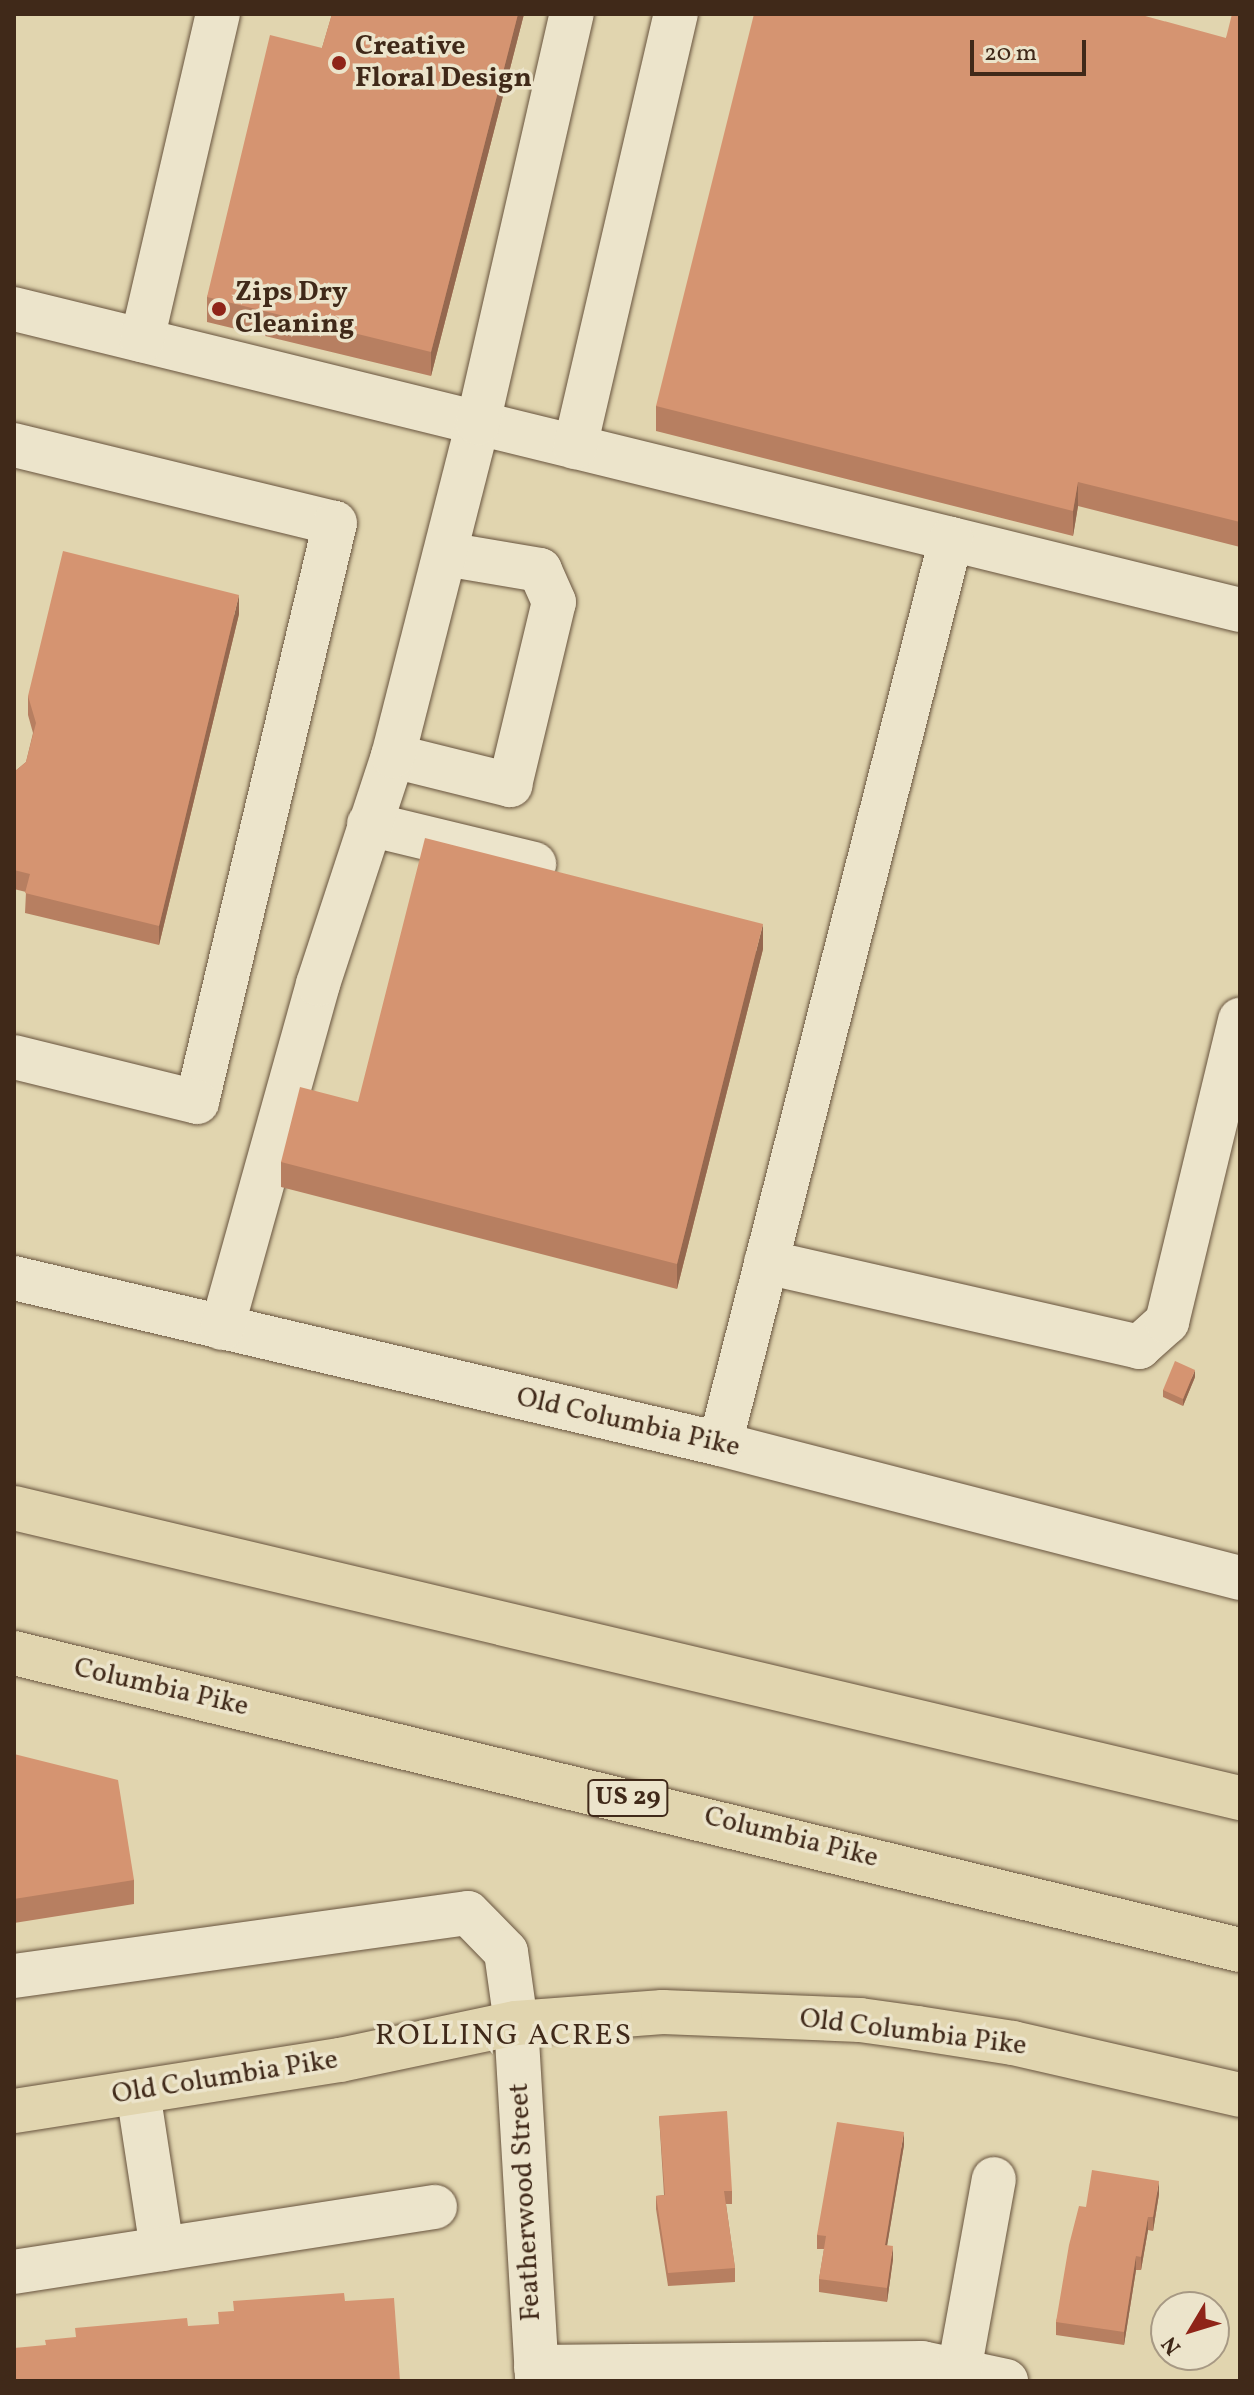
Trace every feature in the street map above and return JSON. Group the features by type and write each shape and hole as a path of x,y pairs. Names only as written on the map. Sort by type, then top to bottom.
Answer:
{"main road":[{"path":"14,1508 1240,1798"},
{"name":"Columbia Pike","path":"14,1653 630,1798 1240,1950"},
{"name":"Old Columbia Pike","path":"14,2111 340,2060 516,2023 663,2012 860,2020 1013,2043 1240,2095"}],"street":[{"path":"142,340 218,14"},
{"path":"222,1328 318,984 393,756 478,423 572,14"},
{"path":"575,447 676,14"},
{"path":"14,309 1240,610"},
{"path":"14,445 335,523 197,1102 14,1057"},
{"path":"720,1444 951,539"},
{"path":"393,756 510,785 554,602 540,570 445,554"},
{"path":"369,824 534,864"},
{"path":"766,1262 1139,1347 1167,1322 1240,1020"},
{"name":"Old Columbia Pike","path":"14,1278 720,1444 1240,1578"},
{"name":"Featherwood Street","path":"14,1976 468,1913 506,1952 516,2023 537,2374"},
{"path":"138,2092 162,2249"},
{"path":"959,2371 994,2179"},
{"path":"14,2272 435,2207"},
{"path":"537,2374 922,2363 1006,2381"}],"building":[{"path":"332,14 518,14 431,352 207,297 270,35 322,48"},
{"path":"754,14 1138,14 1226,38 1232,14 1240,14 1240,522 1078,482 1073,511 656,406"},
{"path":"63,551 239,595 159,926 25,893 30,874 14,870 14,772 26,762 36,723 28,696"},
{"path":"425,838 763,924 677,1264 281,1162 300,1087 358,1102"},
{"path":"1175,1361 1195,1370 1183,1399 1163,1390"},
{"path":"14,1754 118,1780 134,1880 14,1899"},
{"path":"727,2111 732,2191 724,2191 735,2268 668,2273 656,2196 665,2195 659,2116"},
{"path":"837,2122 904,2132 885,2245 893,2246 887,2288 819,2279 826,2236 817,2235"},
{"path":"1092,2170 1159,2181 1153,2217 1148,2217 1141,2257 1136,2256 1124,2332 1056,2322 1069,2245 1079,2206 1086,2207"},
{"path":"344,2293 345,2301 394,2298 400,2381 14,2381 14,2348 46,2345 45,2340 76,2337 75,2328 187,2318 188,2326 219,2324 218,2312 234,2311 233,2301"}],"place":[{"name":"Creative Floral Design","path":"339,63"},
{"name":"Zips Dry Cleaning","path":"219,309"}],"district":[{"name":"ROLLING ACRES","path":"504,2036"}]}
